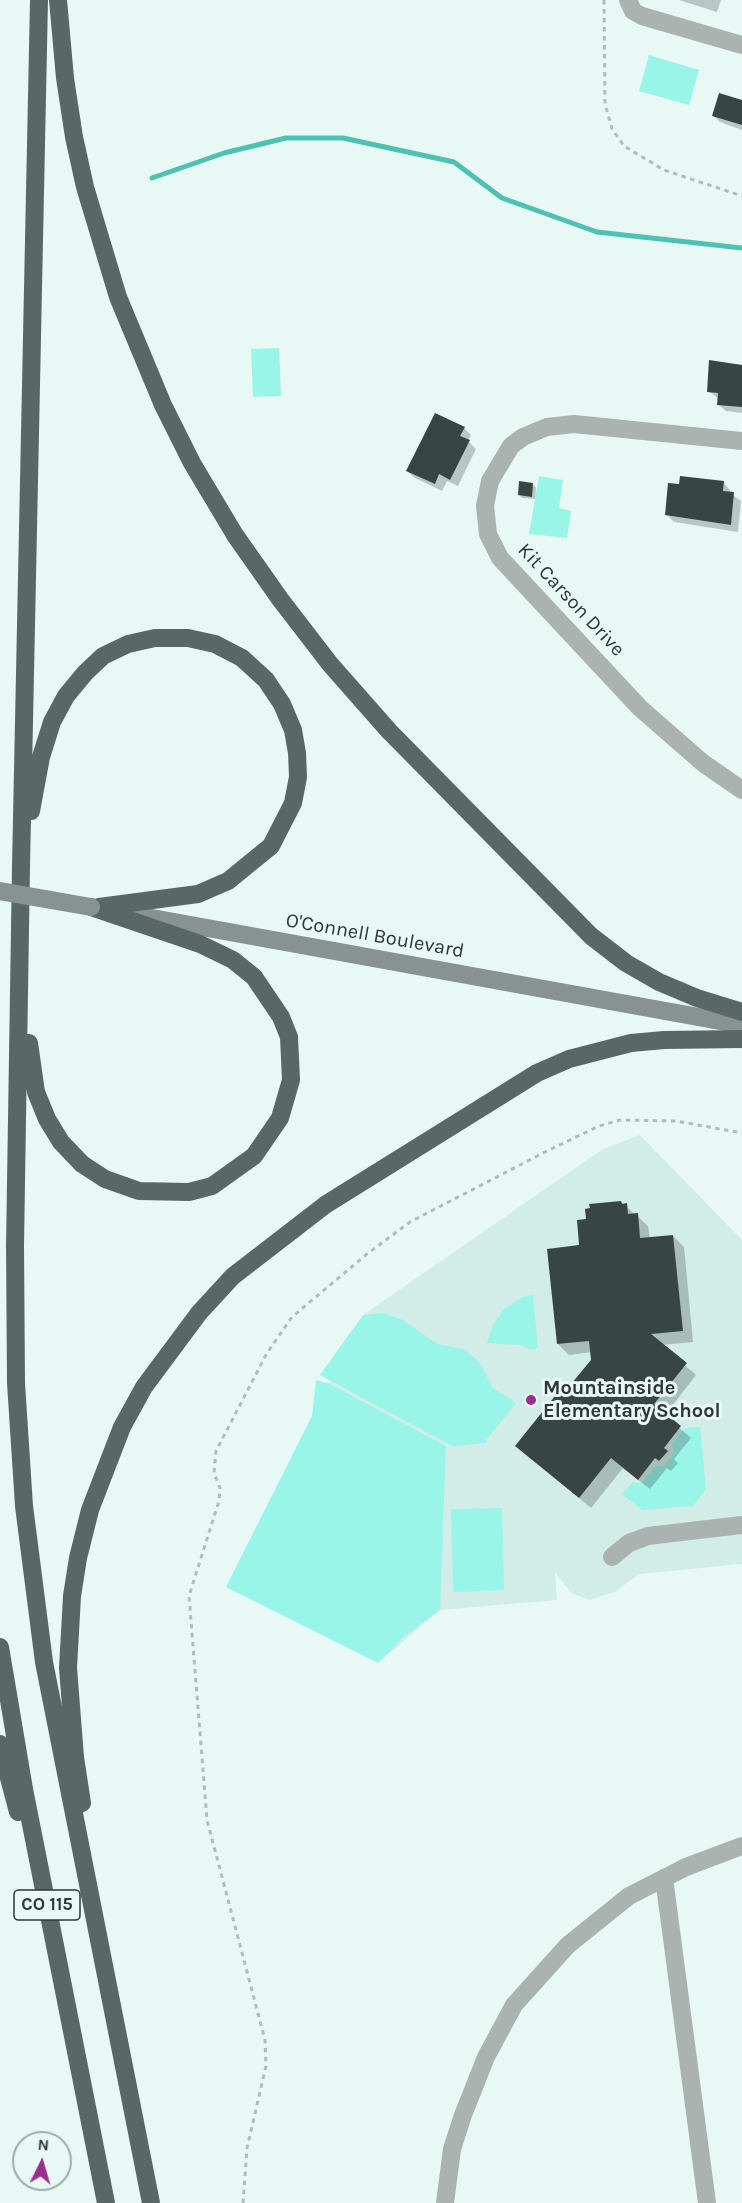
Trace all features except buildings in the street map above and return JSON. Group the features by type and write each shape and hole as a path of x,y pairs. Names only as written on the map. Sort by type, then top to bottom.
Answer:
{"highway":[{"name":"CO 115","path":"39,0 14,1317 24,1506 32,1581 56,1733 151,2203"},
{"path":"58,0 65,78 74,137 85,187 118,297 138,351 172,424 192,463 235,535 330,664 388,731 591,936 626,963 659,982 697,998 742,1012"},
{"path":"21,866 41,757 52,722 66,696 103,656 128,644 155,638 188,638 206,642 242,658 266,680 282,704 293,730 298,777 293,803 284,826 271,846 249,866 228,881 198,894 167,900 91,908"},
{"path":"21,924 30,1059 36,1092 47,1119 61,1142 82,1164 105,1179 139,1191 189,1192 212,1186 254,1156 267,1140 286,1104 291,1080 291,1059 289,1037 281,1017 254,977 233,960 200,944 91,908"},
{"path":"114,2012 75,1757 68,1668 69,1632 78,1557 90,1510 109,1457 144,1387 199,1313 233,1276 271,1244 325,1205 537,1073 569,1059 631,1043 664,1040 742,1040"},
{"name":"CO 115","path":"0,1647 24,1789 106,2203"},
{"path":"0,1744 71,2029"}],"main road":[{"name":"O'Connell Boulevard","path":"0,891 742,1025"}],"street":[{"path":"628,0 633,10 642,16 742,45"},
{"name":"Kit Carson Drive","path":"742,441 574,424 547,427 523,437 511,446 490,481 485,506 488,534 500,558 640,708 703,763 742,790"},
{"path":"612,1557 629,1543 648,1536 742,1525"},
{"path":"445,2203 452,2150 463,2115 486,2057 514,2005 568,1945 629,1896 664,1878 742,1846"},
{"path":"664,1878 707,2203"}],"path":[{"path":"604,0 605,104 612,129 624,146 664,170 742,196"},
{"path":"243,2203 247,2148 266,2066 265,2040 207,1820 189,1596 219,1501 220,1488 214,1473 216,1451 267,1353 292,1317 367,1254 410,1222 545,1152 599,1126 620,1120 676,1121 742,1133"}],"shaded area":[{"name":"Mountainside Elementary School","path":"640,1135 742,1240 742,1564 639,1574 615,1592 589,1600 571,1593 555,1572 557,1600 440,1610 378,1663 226,1587 363,1315 603,1149"}],"green space":[{"path":"649,55 699,70 689,105 639,91"},
{"path":"279,348 281,396 253,397 251,349"},
{"path":"539,476 563,480 559,508 571,511 567,538 529,534"},
{"path":"533,1295 538,1347 533,1350 519,1345 487,1343 493,1325 505,1308 523,1297"},
{"path":"383,1313 403,1320 437,1344 464,1349 480,1363 493,1388 516,1403 487,1439 487,1443 452,1446 320,1375 363,1315"},
{"path":"316,1380 328,1383 446,1446 440,1610 403,1637 378,1663 226,1587 312,1416"},
{"path":"700,1427 706,1489 693,1506 642,1510 622,1494 633,1482 641,1484 655,1466 664,1466 674,1453 672,1444 685,1428"},
{"path":"502,1508 504,1590 453,1592 451,1509"}],"waterway":[{"path":"152,178 224,153 286,138 343,138 454,162 502,198 597,232 742,248"}],"place":[{"name":"Mountainside Elementary School","path":"531,1400"}]}
